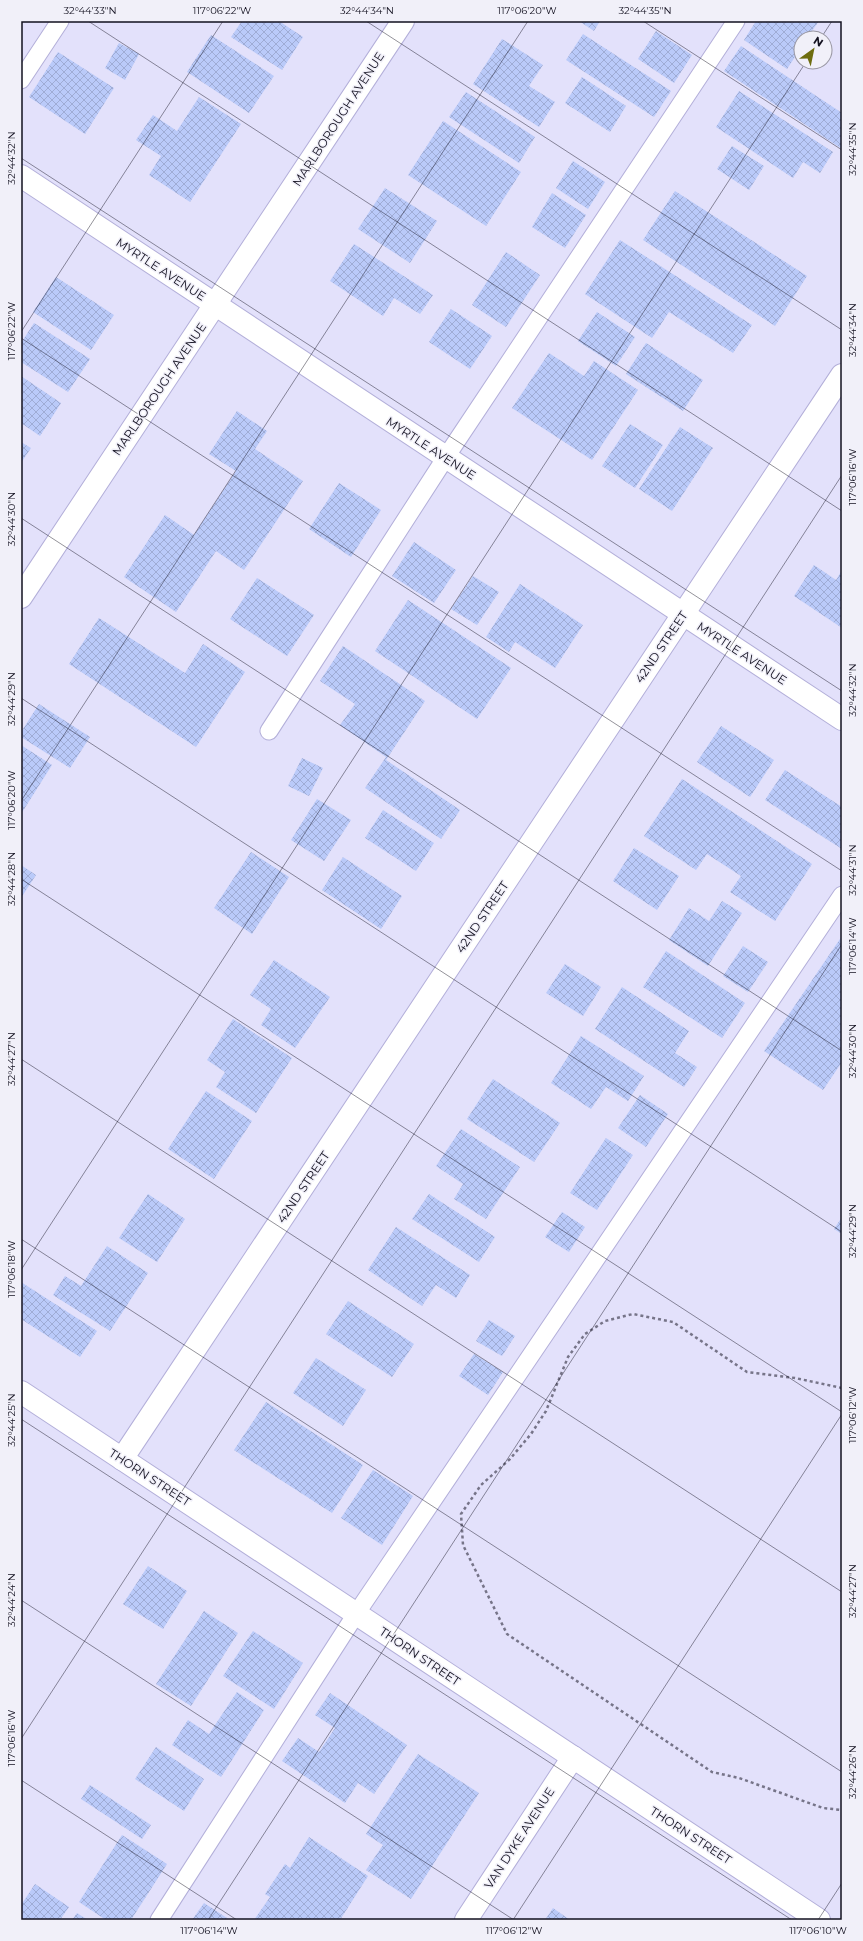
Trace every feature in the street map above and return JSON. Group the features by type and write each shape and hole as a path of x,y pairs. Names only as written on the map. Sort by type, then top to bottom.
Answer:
{"street":[{"name":"MARLBOROUGH AVENUE","path":"21,597 403,21"},
{"name":"MYRTLE AVENUE","path":"21,176 842,719"},
{"name":"42ND STREET","path":"122,1459 842,375"},
{"name":"THORN STREET","path":"21,1392 820,1920"},
{"name":"VAN DYKE AVENUE","path":"466,1920 573,1757"}],"lane":[{"path":"21,80 60,21"},
{"path":"269,731 446,457 736,21"},
{"path":"158,1920 356,1614 842,895"}],"path":[{"path":"842,1388 795,1378 747,1372 673,1322 633,1314 605,1321 585,1334 568,1357 546,1411 531,1434 510,1459 481,1485 461,1514 463,1545 507,1634 712,1772 739,1778 823,1808 842,1810"}],"building":[{"path":"242,21 279,21 303,37 282,70 231,37"},
{"path":"579,21 600,21 594,31"},
{"path":"756,21 819,21 813,30 793,30 793,60 787,69 744,40"},
{"path":"656,31 692,55 674,83 638,59"},
{"path":"583,34 671,91 654,117 566,60"},
{"path":"211,35 274,76 249,113 187,72"},
{"path":"502,39 543,65 529,86 555,102 539,127 473,84"},
{"path":"119,43 139,54 125,80 105,68"},
{"path":"741,46 842,113 842,149 724,71"},
{"path":"58,52 114,88 85,134 29,97"},
{"path":"582,77 626,106 610,132 565,103"},
{"path":"739,91 833,152 820,173 803,162 793,178 716,127"},
{"path":"466,92 535,137 519,163 449,117"},
{"path":"199,97 241,124 190,202 149,175 161,156 136,140 153,115 177,131"},
{"path":"443,121 521,172 486,226 408,175"},
{"path":"732,146 764,166 749,190 717,169"},
{"path":"573,161 605,182 588,209 556,188"},
{"path":"385,188 437,221 410,263 358,229"},
{"path":"675,191 807,276 775,326 643,240"},
{"path":"552,193 586,215 565,248 532,227"},
{"path":"620,240 752,325 733,353 669,312 652,338 585,294"},
{"path":"354,244 433,295 420,314 394,298 383,316 330,281"},
{"path":"506,252 540,275 506,327 472,305"},
{"path":"56,277 114,315 91,350 33,312"},
{"path":"451,309 492,336 470,369 429,342"},
{"path":"597,312 635,337 616,366 578,341"},
{"path":"34,323 90,359 68,392 21,362 21,343"},
{"path":"646,343 703,380 683,411 626,374"},
{"path":"549,353 584,376 594,361 638,390 592,460 512,408"},
{"path":"21,376 61,403 40,436 21,423"},
{"path":"237,411 267,431 255,449 303,481 244,570 216,551 176,612 124,577 165,515 194,535 236,471 209,454"},
{"path":"630,424 663,445 635,488 602,466"},
{"path":"680,427 713,448 672,511 639,489"},
{"path":"21,442 31,448 21,463"},
{"path":"339,483 381,510 351,557 309,529"},
{"path":"414,542 456,570 434,603 392,576"},
{"path":"814,565 836,580 842,570 842,628 794,596"},
{"path":"473,576 499,592 477,625 451,609"},
{"path":"257,578 314,615 287,656 230,619"},
{"path":"520,584 583,625 555,668 515,642 509,652 486,637"},
{"path":"408,600 511,668 477,719 375,651"},
{"path":"99,618 185,673 203,644 245,672 196,747 69,664"},
{"path":"343,646 425,701 386,760 460,810 441,839 365,788 386,757 340,725 355,704 320,681"},
{"path":"39,704 90,737 70,768 21,737 21,732"},
{"path":"721,726 774,760 750,797 697,762"},
{"path":"21,745 52,765 21,814"},
{"path":"302,758 323,768 309,796 288,786"},
{"path":"785,770 842,807 842,849 765,800"},
{"path":"682,779 812,864 775,921 730,892 741,876 707,854 696,870 644,836"},
{"path":"317,799 351,820 324,861 291,840"},
{"path":"383,810 434,843 416,871 365,838"},
{"path":"634,848 679,876 657,910 613,881"},
{"path":"251,852 289,877 252,934 214,908"},
{"path":"343,857 402,896 381,929 322,890"},
{"path":"21,865 36,875 21,898"},
{"path":"722,901 742,913 708,966 669,940 689,908 709,921"},
{"path":"842,936 842,1062 823,1090 764,1051"},
{"path":"743,946 768,962 748,992 723,976"},
{"path":"666,951 745,1003 722,1038 643,987"},
{"path":"274,960 330,997 295,1048 261,1025 271,1009 250,995"},
{"path":"565,964 601,987 583,1016 546,993"},
{"path":"622,987 689,1031 675,1053 697,1067 684,1087 595,1029"},
{"path":"233,1019 292,1058 256,1113 216,1087 225,1072 207,1060"},
{"path":"581,1036 644,1076 628,1101 606,1087 591,1109 551,1083"},
{"path":"493,1079 560,1123 534,1162 467,1119"},
{"path":"206,1091 252,1121 214,1179 168,1149"},
{"path":"640,1095 668,1114 646,1147 618,1128"},
{"path":"461,1129 520,1167 486,1219 454,1199 463,1184 436,1166"},
{"path":"606,1138 633,1155 597,1210 570,1193"},
{"path":"148,1194 185,1219 157,1262 119,1238"},
{"path":"429,1194 495,1237 479,1262 412,1219"},
{"path":"562,1212 585,1227 569,1252 545,1237"},
{"path":"842,1217 842,1234 834,1229"},
{"path":"396,1227 470,1275 456,1298 436,1285 422,1306 368,1270"},
{"path":"107,1246 148,1273 110,1331 53,1295 65,1276 81,1286"},
{"path":"21,1282 97,1331 80,1357 21,1319"},
{"path":"348,1301 414,1344 392,1377 326,1334"},
{"path":"489,1320 515,1336 502,1356 476,1341"},
{"path":"474,1354 503,1372 488,1395 459,1376"},
{"path":"316,1358 366,1390 343,1426 293,1393"},
{"path":"266,1402 363,1465 332,1513 234,1450"},
{"path":"373,1470 413,1496 382,1545 341,1518"},
{"path":"148,1566 187,1591 163,1629 123,1604"},
{"path":"204,1611 238,1633 191,1706 156,1684"},
{"path":"253,1631 303,1663 274,1709 223,1676"},
{"path":"237,1692 264,1710 221,1777 172,1745 188,1720 209,1734"},
{"path":"330,1693 407,1745 374,1794 358,1783 345,1803 282,1761 298,1738 319,1752 335,1728 315,1715"},
{"path":"156,1747 204,1779 184,1811 135,1779"},
{"path":"418,1754 479,1793 411,1899 366,1870 383,1845 366,1834"},
{"path":"90,1785 151,1825 142,1839 81,1799"},
{"path":"122,1835 167,1864 131,1920 106,1920 79,1902"},
{"path":"309,1837 368,1876 340,1920 254,1920 270,1897 265,1894 285,1864 290,1868"},
{"path":"35,1884 69,1907 60,1920 21,1920 21,1905"},
{"path":"204,1903 230,1920 192,1920"},
{"path":"553,1908 570,1920 545,1920"},
{"path":"77,1913 88,1920 72,1920"}]}
